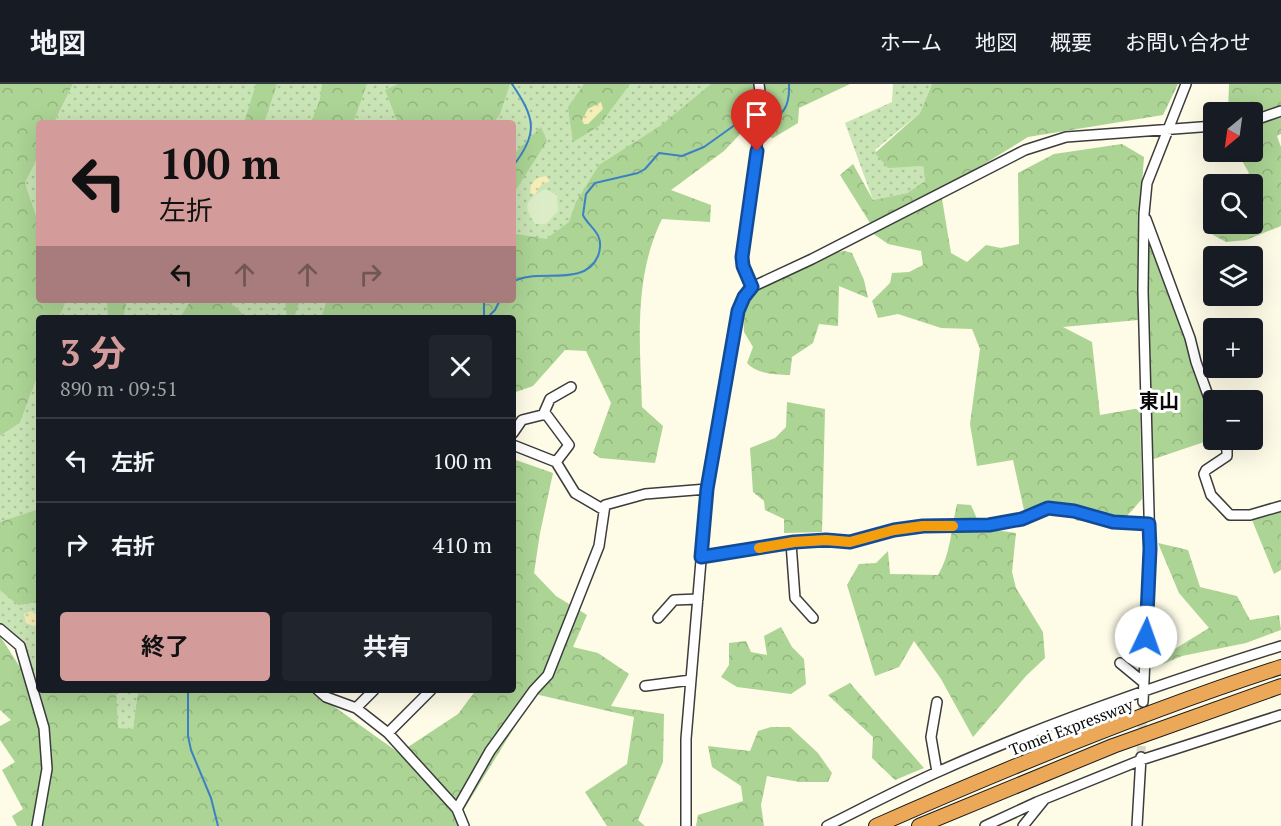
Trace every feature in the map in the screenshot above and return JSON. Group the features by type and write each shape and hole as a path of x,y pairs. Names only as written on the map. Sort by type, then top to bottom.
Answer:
{"highway":[{"name":"Tomei Expressway","path":"876,826 996,774 1281,667"},
{"name":"Tomei Expressway","path":"919,826 1026,780 1192,716 1281,686"},
{"path":"1192,716 1281,694"}],"street":[{"path":"752,287 743,266 742,257 762,108 759,84"},
{"path":"1143,702 1149,524 1143,291 1144,214 1147,183 1186,84"},
{"path":"1263,117 1281,111"},
{"path":"686,826 686,739 707,489 738,311 744,297 752,287 1025,150 1066,137 1203,127"},
{"path":"1144,214 1190,338 1206,390"},
{"path":"543,415 550,399 571,387"},
{"path":"516,429 522,420 546,414 569,445 556,462"},
{"path":"516,446 556,462 575,493 604,510"},
{"path":"1227,450 1227,456 1206,470 1204,474 1211,495 1224,511 1230,515 1250,515 1281,506"},
{"path":"458,810 490,751 534,690 548,675 599,546 605,505 645,494 707,489"},
{"path":"701,557 791,543 826,540 850,542 894,530 923,526 989,525 1022,519 1048,508 1074,511 1113,522 1149,524"},
{"path":"791,543 795,598 813,618"},
{"path":"658,618 674,600 698,599"},
{"path":"0,629 20,646 44,728 47,769 37,826"},
{"path":"827,826 937,772 1143,686 1281,646"},
{"path":"1120,663 1143,686"},
{"path":"645,686 691,680"},
{"path":"321,693 326,697 356,708 388,733 458,810 464,826"},
{"path":"356,708 371,693"},
{"path":"388,733 428,693"},
{"path":"937,702 931,737 937,772"},
{"path":"985,826 1141,757 1281,716"},
{"path":"1137,826 1141,757"},
{"path":"1023,826 1045,799"}],"green space":[{"path":"0,84 73,84 55,120 36,120 36,161 25,183 36,215 36,303 65,303 60,315 36,315 36,380 20,423 0,436"},
{"path":"73,84 800,84 516,271 516,120 55,120"},
{"path":"256,84 277,84 265,120 245,120"},
{"path":"322,84 367,84 354,120 312,120 320,99"},
{"path":"398,84 510,84 496,120 397,120 385,90"},
{"path":"584,84 630,84 599,126 573,142 568,107"},
{"path":"711,84 850,84 799,108 798,123 773,138 743,131 724,151 671,190 711,205 710,222 662,219 646,264 640,312 642,407 663,426 655,463 600,458 593,453 611,403 586,351 565,350 533,386 516,392 516,315 322,315 326,303 516,303 516,234 546,239 569,222 576,202 599,165 660,126"},
{"path":"893,84 932,84 920,113 875,150 888,167 923,166 925,181 907,193 873,200 845,123 892,102"},
{"path":"932,84 1178,84 1163,115 1028,137 924,201 941,193 951,253 967,262 986,245 1001,248 1019,244 1018,173 1054,154 1122,144 1144,157 1139,224 1173,293 1206,390 1203,390 1203,442 1148,461 1145,371 1138,320 1063,327 1092,342 1100,415 1140,408 1142,499 1127,516 1077,521 1060,502 1024,510 1013,460 977,466 970,424 980,349 972,329 941,328 898,314 878,318 872,301 890,283 892,273 909,272 923,265 921,251 888,244 868,230 907,209 870,223 840,175 853,164 873,200 907,193 925,181 923,166 888,168 875,153 920,113"},
{"path":"1229,84 1281,84 1281,134 1277,136 1281,147 1281,226 1263,233 1263,174 1248,174 1243,162 1263,162 1263,102 1228,102"},
{"path":"541,127 547,141 516,190 516,152"},
{"path":"36,161 36,215 25,183"},
{"path":"545,189 557,195 558,211 546,224 535,224 528,212 528,203 533,196"},
{"path":"1211,234 1261,234 1246,240 1226,242"},
{"path":"845,251 852,253 864,280 868,298 839,286 838,326 819,324 813,343 792,357 790,375 767,373 751,367 747,363 753,347 744,332 743,315 750,295 766,279 828,253"},
{"path":"64,303 452,303 427,315 60,315"},
{"path":"107,303 126,303 124,315 108,315"},
{"path":"189,303 228,303 235,306 242,315 182,315"},
{"path":"285,303 299,303 295,315 287,315"},
{"path":"36,380 36,685 10,633 0,628 0,436 20,423"},
{"path":"787,402 825,409 822,532 784,533 784,519 765,510 764,501 753,492 750,448 775,438 786,427"},
{"path":"516,460 553,473 534,573 556,596 587,615 573,647 598,653 629,674 611,706 664,714 663,762 638,820 645,826 607,826 585,792 627,764 634,717 535,694 461,814 463,826 17,826 12,816 23,809 2,770 15,762 0,740 0,726 11,720 0,710 0,636 43,703 40,693 116,693 118,728 133,729 138,693 315,693 399,753 458,714 474,693 516,693"},
{"path":"957,504 971,505 981,528 1016,533 1012,572 1016,588 1043,632 1045,658 1026,676 973,737 941,679 914,641 899,667 875,676 847,585 859,564 876,563 888,551 890,574 938,575 948,550"},
{"path":"36,510 36,602 18,605 0,590 0,522"},
{"path":"1281,511 1281,570 1274,574 1252,520"},
{"path":"1158,543 1188,550 1200,587 1237,596 1250,620 1279,615 1281,630 1246,643 1182,656 1151,669 1155,661 1209,628 1179,593"},
{"path":"781,627 792,647 804,659 806,684 791,694 737,687 721,677 729,665 729,643 746,641 751,652 767,655 764,636"},
{"path":"850,683 924,768 895,780 872,758 873,737 828,695"},
{"path":"40,693 138,693 133,730 55,723"},
{"path":"771,727 790,727 818,753 832,773 828,782 799,782 767,776 761,805 764,826 696,826 698,815 743,801 741,786 712,767 708,746 750,751 758,731"}],"sand":[{"path":"601,102 603,109 588,124 584,124 582,120 588,109"},
{"path":"546,176 550,181 541,185 535,195 530,193 531,184 537,178"},
{"path":"31,611 36,615 36,625 26,623 24,614"}],"waterway":[{"path":"512,84 526,107 531,125 527,144 516,162"},
{"path":"762,124 776,118 784,110 788,99 789,84"},
{"path":"516,281 534,276 571,275 591,266 599,254 600,240 583,215 586,194 595,183 638,173 645,169 659,153 682,156 704,147 739,122 756,125"},
{"path":"484,303 484,315"},
{"path":"490,315 498,303"},
{"path":"188,693 188,736 191,750 211,798 218,826"}],"tunnel":[{"path":"1141,755 1143,702"}],"slow traffic":[{"path":"759,548 794,542 826,540 850,542 894,530 923,526 953,526"}],"district":[{"name":"東山","path":"1159,400"}],"route":[{"path":"757,151 742,257 743,266 752,287 744,297 738,311 707,489 701,557 794,542 826,540 850,542 894,530 923,526 989,525 1022,519 1048,508 1074,511 1113,522 1149,524 1146,637"}]}
